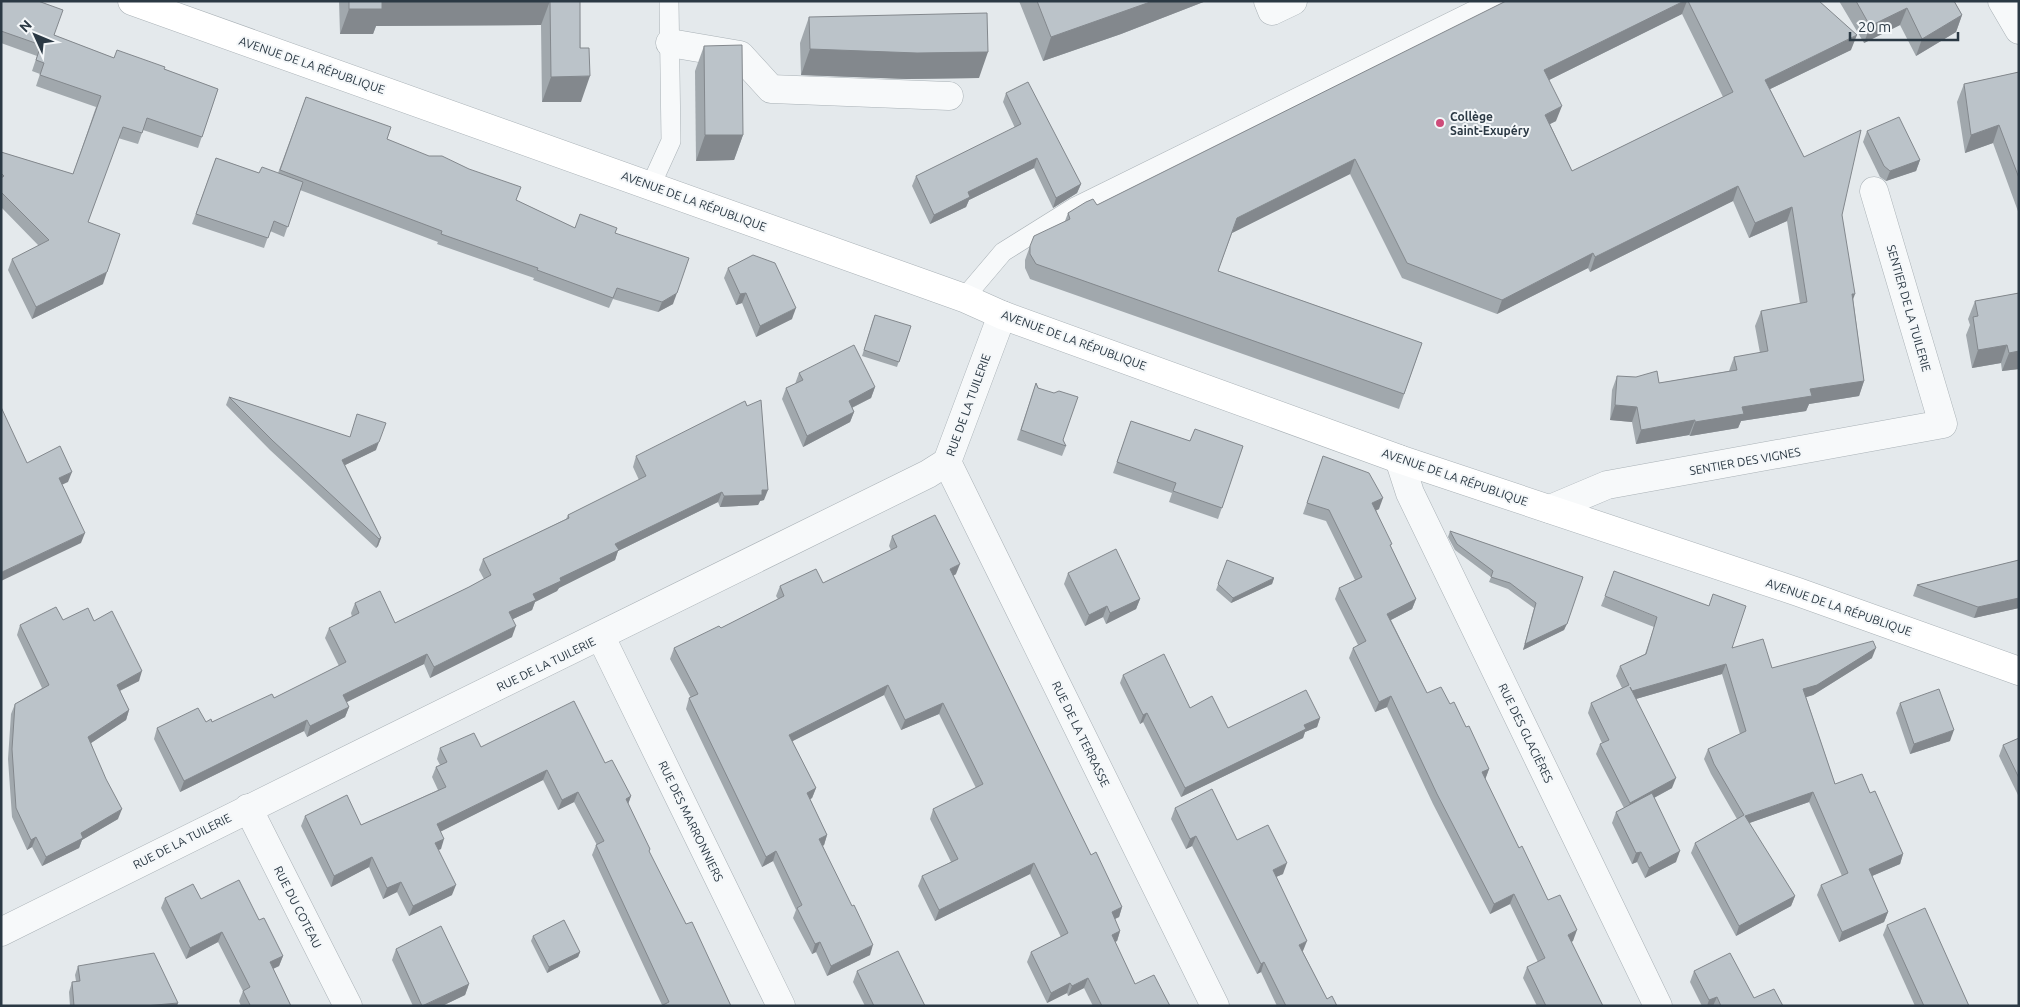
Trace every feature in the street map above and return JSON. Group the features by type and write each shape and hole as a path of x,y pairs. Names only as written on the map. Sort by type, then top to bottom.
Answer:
{"street":[{"name":"AVENUE DE LA RÉPUBLIQUE","path":"132,1 964,298 1002,314 1399,459 1798,592 2019,671"},
{"path":"1268,1 1272,11 1293,1"},
{"path":"2002,1 2019,30"},
{"path":"670,43 740,55 770,90 949,96"},
{"name":"SENTIER DE LA TUILERIE","path":"1874,192 1943,424"},
{"name":"RUE DE LA TUILERIE","path":"1,932 248,808 601,637 928,474 947,462 1002,314"},
{"name":"SENTIER DES VIGNES","path":"1550,509 1607,485 1943,424"},
{"name":"RUE DES GLACIÈRES","path":"1399,459 1410,494 1658,1006"},
{"name":"RUE DE LA TERRASSE","path":"947,462 1215,1006"},
{"name":"RUE DES MARRONNIERS","path":"601,637 781,1006"},
{"name":"RUE DU COTEAU","path":"248,808 348,1006"}],"lane":[{"path":"650,185 671,142 669,1"},
{"path":"964,298 1003,252 1075,207 1494,1"}],"building":[{"path":"1,1 38,1 63,10 54,35 114,58 117,50 218,89 202,137 147,118 142,133 123,127 88,222 120,234 107,272 36,307 12,259 49,240 1,192 1,178 4,176 1,173 1,152 73,174 101,96 40,75 44,63 36,60 41,45 1,31"},
{"path":"349,1 382,1 382,9 349,9"},
{"path":"550,1 580,1 580,48 589,48 590,76 551,77"},
{"path":"1037,1 1153,1 1051,37"},
{"path":"1506,1 1684,1 1544,70 1562,106 1545,115 1572,171 1733,92 1688,1 1819,1 1857,35 1765,80 1804,157 1861,130 1842,215 1855,294 1852,294 1864,381 1810,389 1812,396 1742,407 1744,414 1695,422 1695,420 1641,430 1637,407 1615,405 1617,376 1636,377 1657,371 1659,383 1737,370 1734,357 1768,351 1761,311 1807,302 1792,207 1755,223 1738,186 1595,257 1593,253 1502,300 1407,263 1355,159 1237,218 1218,271 1422,343 1404,394 1036,264 1030,254 1030,246 1034,236 1070,219 1068,213 1086,202 1093,199 1097,205"},
{"path":"1856,1 1954,1 1962,15 1922,39 1907,8 1870,26"},
{"path":"987,13 988,52 917,53 810,49 809,17"},
{"path":"742,45 743,135 705,135 704,46"},
{"path":"2019,72 2019,178 1999,125 1971,135 1964,84"},
{"path":"1028,82 1081,184 1056,198 1037,158 968,192 970,197 934,215 916,176 1021,124 1006,93"},
{"path":"306,97 391,127 387,139 429,156 442,156 469,169 521,187 516,200 575,228 580,214 617,228 615,233 689,258 677,293 662,302 617,288 613,298 537,270 538,268 441,234 442,231 280,170"},
{"path":"1899,117 1920,160 1890,171 1884,166 1867,131"},
{"path":"216,158 259,173 262,167 303,182 288,227 274,221 268,238 196,214"},
{"path":"753,255 775,263 796,308 760,326 746,293 740,294 728,268"},
{"path":"2019,293 2019,351 2009,353 2007,345 1978,350 1973,317 1978,316 1975,301"},
{"path":"875,315 911,326 899,362 864,350"},
{"path":"854,345 875,387 849,401 854,412 807,436 786,388 803,380 799,373"},
{"path":"1036,383 1038,388 1054,393 1059,391 1078,397 1063,440 1066,446 1021,430"},
{"path":"229,397 350,437 357,414 386,423 379,442 342,460 381,538 379,539 273,441"},
{"path":"761,400 768,490 762,490 762,495 724,496 722,492 615,544 619,550 560,578 561,581 533,594 536,600 509,612 516,626 434,667 427,654 343,695 349,707 310,726 307,720 184,781 157,728 198,708 206,722 211,719 212,722 272,694 274,698 346,662 329,628 359,613 355,603 380,591 395,623 469,587 491,575 483,559 569,518 568,515 646,476 636,456 745,401 747,406"},
{"path":"1,407 27,463 60,446 72,472 59,478 85,533 2,572"},
{"path":"1131,421 1190,441 1195,429 1243,446 1222,508 1173,491 1176,483 1117,462"},
{"path":"1323,456 1369,473 1383,498 1372,503 1416,599 1387,614 1427,693 1441,687 1450,704 1454,702 1466,727 1469,726 1489,769 1482,772 1519,848 1522,846 1548,900 1560,895 1577,930 1568,935 1603,1006 1546,1006 1527,967 1545,958 1514,894 1494,904 1437,794 1391,696 1379,702 1353,648 1366,641 1339,588 1362,577 1329,510 1307,503"},
{"path":"935,515 960,564 950,569 1091,855 1096,852 1122,907 1112,912 1120,931 1112,935 1135,984 1154,975 1170,1006 1102,1006 1088,978 1072,986 1070,983 1051,993 1031,952 1068,933 1034,863 939,910 922,876 958,859 933,809 983,784 943,703 905,720 888,685 789,735 816,788 807,793 827,835 819,839 873,945 831,966 820,942 815,944 797,908 802,905 776,851 766,857 689,698 698,694 674,648 719,626 721,628 784,596 780,586 816,569 823,583 897,547 892,536"},
{"path":"1450,531 1583,577 1567,624 1525,644 1536,603 1510,583 1491,577 1493,571 1457,544"},
{"path":"1116,549 1140,599 1110,613 1107,606 1089,615 1068,573"},
{"path":"1227,560 1274,578 1233,598 1218,584"},
{"path":"2019,560 2019,598 1978,607 1917,585"},
{"path":"1614,571 1709,606 1713,594 1746,606 1732,648 1763,639 1772,668 1873,641 1876,648 1817,685 1803,689 1835,784 1862,774 1870,793 1875,791 1903,854 1869,869 1888,912 1842,932 1821,885 1848,873 1813,792 1745,816 1795,896 1739,926 1695,843 1744,815 1714,764 1708,749 1746,731 1726,664 1632,691 1676,778 1630,803 1600,744 1609,740 1591,703 1629,685 1620,666 1646,654 1657,617 1605,596"},
{"path":"56,607 63,620 88,608 94,621 112,611 142,671 117,685 129,710 88,737 106,779 122,809 81,833 83,838 46,857 36,837 31,840 16,808 12,749 15,704 49,685 20,625"},
{"path":"1164,654 1190,708 1212,696 1228,728 1306,690 1320,718 1304,725 1306,729 1185,788 1147,713 1143,715 1123,675"},
{"path":"1939,689 1954,730 1914,744 1900,703"},
{"path":"574,701 605,763 612,760 631,796 626,799 650,849 649,851 686,924 692,922 731,1006 661,1006 669,1002 596,845 604,841 578,792 562,800 547,770 437,824 444,839 435,843 456,885 413,906 401,882 387,888 372,857 334,876 305,816 347,795 361,825 446,787 436,767 447,762 440,748 474,733 481,747"},
{"path":"2019,738 2019,778 2003,745"},
{"path":"1212,789 1237,840 1268,825 1287,863 1273,870 1307,941 1299,945 1327,999 1332,996 1337,1006 1286,1006 1264,962 1261,964 1196,836 1190,839 1175,808"},
{"path":"1652,793 1680,851 1649,868 1641,852 1636,853 1616,812"},
{"path":"239,880 259,920 264,918 283,956 270,962 291,1006 248,1006 250,1005 243,991 250,987 222,932 190,948 165,898 193,884 201,899"},
{"path":"1925,908 1969,1006 1924,1006 1887,925"},
{"path":"564,920 580,952 549,967 533,936"},
{"path":"441,926 469,984 422,1006 396,949"},
{"path":"898,951 925,1006 874,1006 857,971"},
{"path":"154,953 178,1003 145,1006 74,1006 72,982 80,981 78,966"},
{"path":"1730,953 1754,998 1774,989 1783,1006 1721,1006 1717,997 1709,1000 1694,971"}],"place":[{"name":"Collège Saint-Exupéry","path":"1440,123"}]}
